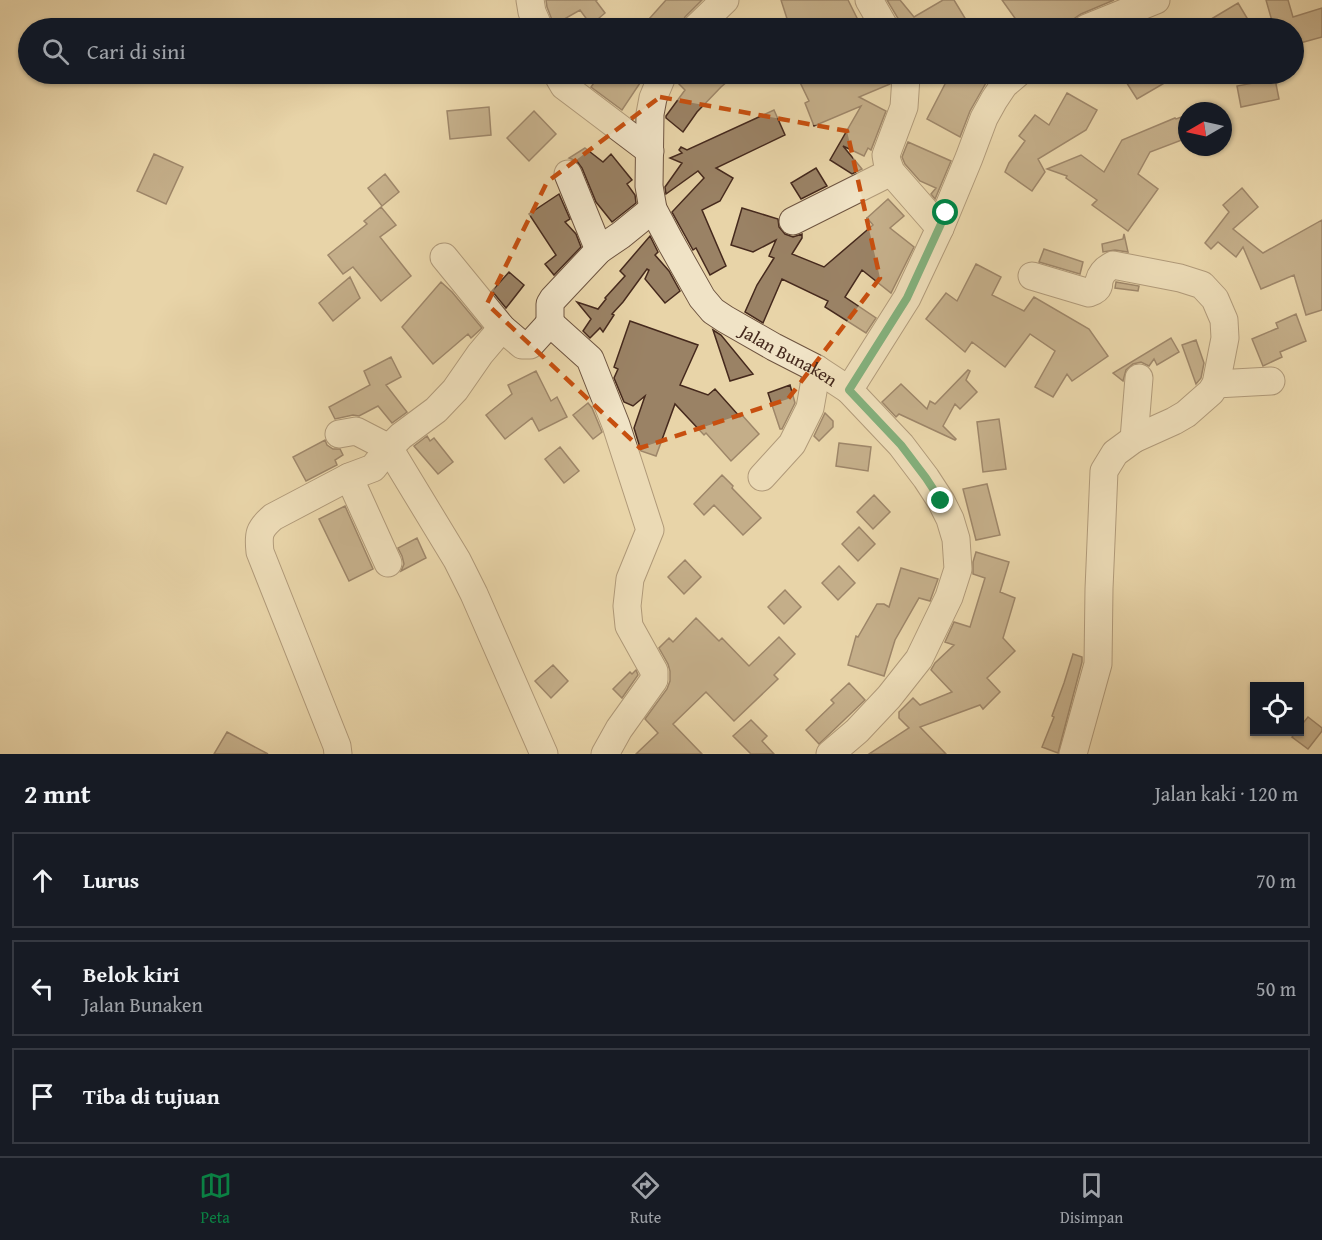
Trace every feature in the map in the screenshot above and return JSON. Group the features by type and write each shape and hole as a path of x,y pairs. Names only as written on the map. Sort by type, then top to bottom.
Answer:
{"street":[{"path":"530,0 535,18"},
{"path":"706,18 725,0"},
{"path":"869,0 879,18"},
{"path":"1112,18 1156,0"},
{"path":"563,84 650,151"},
{"name":"Jalan Bunaken","path":"659,84 650,114 649,186 653,209 702,298 725,320 817,369 849,390 901,445 926,478 950,519 956,539 958,569 950,597 919,659 889,697 857,731 830,754"},
{"path":"906,84 904,107 886,155 887,161 891,172 940,228"},
{"path":"849,390 907,298 940,228 984,118 1005,84"},
{"path":"793,221 891,172"},
{"path":"568,174 599,250"},
{"path":"444,257 502,328 516,341 525,346 531,345 550,323 550,304 553,299 599,250 653,209"},
{"path":"1032,276 1089,293 1099,287 1103,272 1113,265 1180,278 1202,285 1215,299 1224,320 1225,338 1216,384 1211,392 1186,414 1134,439 1115,453 1104,471 1098,664 1074,754"},
{"path":"550,323 590,359 616,425 650,530 630,579 627,606 629,626 654,671 654,680 619,729 605,754"},
{"path":"338,754 337,746 260,552 258,538 263,526 273,517 349,477 373,468 401,436 436,410 455,390 480,354 502,328"},
{"path":"762,477 792,444 810,408 817,369"},
{"path":"1134,439 1139,378"},
{"path":"1216,384 1271,381"},
{"path":"339,434 356,431 389,448 457,560 544,754"},
{"path":"349,477 388,562"}],"highlighted area":[{"path":"660,97 847,131 880,278 788,399 640,448 487,304 547,182"}],"building":[{"path":"546,0 597,0 605,13 599,18 586,18 580,10 566,18 551,18"},
{"path":"666,0 702,0 685,18 650,18"},
{"path":"781,0 848,0 857,18 787,18"},
{"path":"887,0 900,0 914,17 943,0 954,0 965,18 898,18"},
{"path":"1002,0 1114,0 1075,18 1015,18"},
{"path":"1266,0 1288,0 1293,17 1322,8 1322,37 1304,42 1304,18 1271,18"},
{"path":"1238,3 1247,18 1213,18"},
{"path":"593,84 639,84 622,110 591,87"},
{"path":"679,84 724,84 697,112 683,132 666,116 685,90"},
{"path":"801,84 890,84 859,97 886,111 871,150 868,148 864,156 843,146 862,169 852,174 830,160 861,106 814,126 805,103 809,101"},
{"path":"945,84 985,84 970,111 960,137 927,119"},
{"path":"1127,84 1163,84 1137,99"},
{"path":"1276,84 1279,99 1241,107 1237,86"},
{"path":"1067,93 1097,110 1086,130 1038,159 1045,172 1032,191 1005,172 1025,141 1019,136 1035,115 1049,125"},
{"path":"489,107 491,135 450,139 447,111"},
{"path":"774,110 785,135 716,168 733,178 720,201 702,210 726,266 710,275 696,248 693,250 672,212 704,178 698,171 666,194 665,187 682,163 670,158 682,153 679,150 681,147 687,150"},
{"path":"534,111 556,134 529,161 507,138"},
{"path":"1178,118 1178,141 1150,152 1138,174 1158,189 1128,231 1092,205 1097,200 1066,178 1067,176 1047,169 1081,155 1104,172 1122,140"},
{"path":"908,142 951,161 935,199 931,194 936,188 920,181 905,164 902,157"},
{"path":"585,148 603,162 611,154 632,180 627,184 635,195 636,203 612,222 596,202 582,168 577,161 569,158"},
{"path":"154,154 183,167 166,204 137,191"},
{"path":"816,168 827,186 801,199 791,183"},
{"path":"385,174 399,192 382,206 368,188"},
{"path":"1242,188 1258,207 1233,229 1263,253 1322,220 1322,310 1306,315 1294,275 1261,289 1243,247 1236,257 1218,242 1211,249 1205,243 1229,212 1223,205"},
{"path":"559,194 570,219 565,222 576,234 581,247 554,275 545,264 556,255 529,214"},
{"path":"888,199 904,216 890,228 914,247 891,293 862,270 845,297 876,318 866,333 825,307 828,301 782,279 763,323 745,312 757,285 774,258 769,256 776,240 753,252 731,245 742,208 778,219 779,227 785,234 793,237 802,234 792,254 824,267 873,225 867,218"},
{"path":"381,207 396,225 380,237 411,276 381,301 353,267 343,274 328,255 367,224 364,221"},
{"path":"1124,234 1128,252 1115,250 1103,252 1102,244 1123,239"},
{"path":"650,236 658,252 655,255 669,271 680,291 665,303 645,279 649,270 647,269 612,314 614,315 603,332 600,328 590,338 583,331 591,319 577,302 598,309 625,276 620,271"},
{"path":"1044,249 1083,262 1080,274 1039,262"},
{"path":"976,264 1001,277 992,295 1024,311 1034,297 1089,329 1108,356 1072,381 1067,374 1053,397 1035,387 1055,351 1030,334 1005,367 972,342 965,352 926,319 946,293 957,301"},
{"path":"509,272 524,285 506,308 492,291"},
{"path":"350,277 360,298 333,321 319,303"},
{"path":"441,282 482,328 471,338 468,334 433,364 402,327"},
{"path":"1116,282 1139,286 1138,291 1115,288"},
{"path":"1296,314 1306,341 1280,352 1282,357 1263,366 1252,339 1278,328 1276,323"},
{"path":"630,321 698,345 680,385 708,395 715,389 759,434 731,461 675,404 656,456 641,451 634,428 645,396 633,406 624,402 614,378 618,369 614,367"},
{"path":"713,330 721,335 753,374 730,381"},
{"path":"1171,338 1179,352 1157,365 1154,359 1149,366 1141,362 1133,364 1126,370 1123,381 1113,373"},
{"path":"1196,340 1204,363 1201,378 1196,384 1182,345"},
{"path":"391,357 401,377 386,385 407,412 392,423 378,406 359,416 335,419 329,407 370,385 364,371"},
{"path":"968,370 970,371 966,380 977,392 960,409 955,404 943,426 955,440 899,414 896,417 882,402 901,384 927,409 930,401 935,404"},
{"path":"536,371 551,401 557,397 567,417 539,431 532,418 505,439 486,415 512,394 508,385"},
{"path":"790,385 795,403 780,429 768,393"},
{"path":"588,403 602,432 593,439 573,415"},
{"path":"825,413 833,421 833,427 819,441 814,436"},
{"path":"999,419 1006,469 983,472 977,422"},
{"path":"427,436 430,441 434,438 453,462 438,474 414,446"},
{"path":"325,440 327,445 333,449 340,449 343,455 335,460 337,465 306,481 293,457"},
{"path":"839,443 871,447 868,471 836,466"},
{"path":"560,447 579,471 564,483 545,459"},
{"path":"722,475 761,518 743,535 714,505 704,515 694,504"},
{"path":"987,484 1000,535 976,540 963,489"},
{"path":"874,495 890,512 873,529 857,512"},
{"path":"345,506 373,569 349,581 319,519"},
{"path":"859,527 875,544 858,561 842,544"},
{"path":"417,538 426,558 401,571 404,564 398,548"},
{"path":"976,552 1009,562 1000,592 1015,598 1003,638 1015,651 987,678 1000,692 983,709 980,705 920,727 946,754 869,754 909,728 899,718 899,712 913,698 920,705 952,692 931,670 954,645 945,642 954,622 970,627 985,578 973,574"},
{"path":"685,560 701,577 684,594 668,577"},
{"path":"839,566 855,583 838,600 822,583"},
{"path":"901,568 938,579 930,601 919,598 895,640 884,676 848,665 856,636 858,637 877,604 889,607"},
{"path":"785,590 801,607 784,624 768,607"},
{"path":"696,618 719,641 722,638 749,666 779,637 795,654 774,675 778,679 734,721 706,692 673,724 702,754 636,754 658,733 645,719 667,689 670,681 668,664 659,648 669,638 673,642"},
{"path":"1073,654 1082,657 1082,662 1058,753 1042,747 1054,717 1052,716"},
{"path":"553,665 568,681 551,698 535,681"},
{"path":"636,670 638,675 622,698 613,689 630,672 632,674"},
{"path":"849,683 865,700 819,744 806,730 834,703 831,700"},
{"path":"1308,717 1322,728 1308,749 1292,737 1304,736 1304,722"},
{"path":"751,720 767,736 762,741 774,754 751,754 733,736"},
{"path":"227,732 268,754 214,754"}],"route":[{"path":"941,501 901,445 849,390 907,298 946,213"}]}
